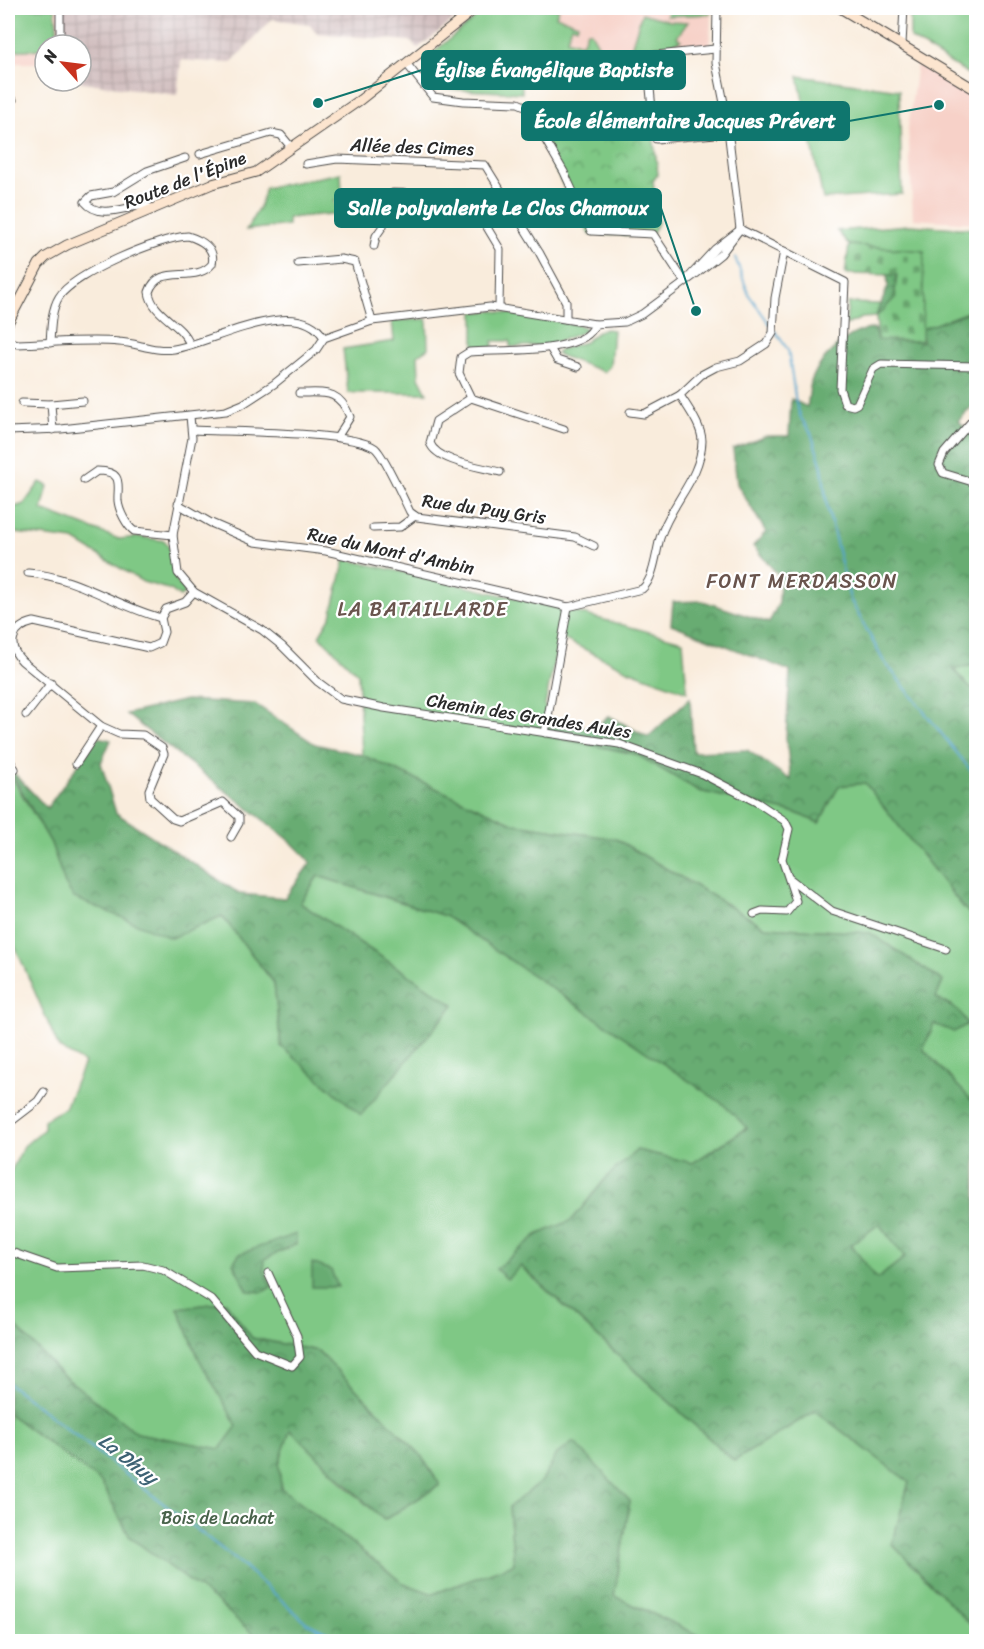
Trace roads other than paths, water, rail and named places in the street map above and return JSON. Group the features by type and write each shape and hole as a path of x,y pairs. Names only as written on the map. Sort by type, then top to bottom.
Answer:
{"street":[{"path":"60,8 60,33"},
{"name":"Route de l'Épine","path":"8,324 32,276 46,257 100,231 212,184 256,172 360,100 476,8"},
{"path":"717,8 715,49 729,132 739,231"},
{"path":"840,8 976,90"},
{"path":"902,44 904,8"},
{"path":"570,64 715,49"},
{"path":"647,56 653,120"},
{"path":"406,63 433,97 463,101 518,103 527,107 564,172 591,231 653,234 686,280"},
{"path":"531,115 547,110 561,110"},
{"path":"656,139 729,132"},
{"path":"200,154 271,133 281,135 291,147"},
{"path":"153,210 143,205 106,212 89,207 85,202 91,196 114,192 154,166 185,158"},
{"name":"Allée des Cimes","path":"306,164 337,159 485,165 539,252 566,302 566,319"},
{"path":"375,246 376,236 383,226 386,200 393,193 465,195 470,199 500,249 499,308"},
{"path":"8,431 53,430 218,413 243,404 306,358 324,338 372,321 499,308 595,324 625,322 642,314 686,280 715,249 739,231"},
{"path":"739,231 784,250 845,282 840,389 845,404 853,406 857,404 873,369 881,364 976,366"},
{"path":"50,343 52,319 58,297 78,278 160,243 188,236 208,247 213,259 212,264 203,272 161,276 154,281 149,292 152,304 183,333 190,344"},
{"path":"630,412 644,414 680,395 701,375 716,367 740,361 766,344 773,333 778,276 784,250"},
{"path":"298,263 340,259 355,262 372,321"},
{"path":"8,342 122,342 140,348 174,349 206,341 256,322 271,320 309,324 324,338"},
{"path":"564,429 471,398 458,366 464,354 550,348 585,338 595,324"},
{"path":"550,348 558,360 578,367"},
{"path":"299,393 328,393 337,397 350,417 338,436"},
{"path":"545,733 568,607 642,589 648,584 652,566 658,555 660,538 700,462 702,437 680,395"},
{"path":"471,398 436,421 430,437 432,448 451,460 500,472"},
{"path":"22,403 51,405 83,401"},
{"path":"51,405 53,430"},
{"path":"190,416 193,430 173,535 178,573 194,592 185,602 166,609 161,618 164,632 160,643 149,648 34,622 23,624 12,639 14,652 101,726 119,734 143,735 162,748 164,754 149,790 150,798 173,819 179,821 223,802 239,817 239,823 231,837"},
{"path":"976,416 944,453 939,465 943,473 976,483"},
{"path":"235,433 243,426"},
{"name":"Rue du Puy Gris","path":"193,430 338,436 377,449 415,516 575,537 594,546"},
{"path":"84,480 97,471 115,477 120,485 118,504 129,528 135,531 173,535"},
{"name":"Rue du Mont d'Ambin","path":"178,504 212,523 255,542 327,550 568,607"},
{"path":"373,528 394,528 415,516"},
{"path":"28,573 45,574 96,591 140,613 161,618"},
{"name":"Chemin des Grandes Aules","path":"194,592 262,630 282,646 318,682 341,699 384,708 620,744 702,774 758,803 785,821 789,830 782,859 796,901 787,912 762,910 754,914"},
{"path":"26,715 51,683"},
{"path":"76,764 101,726"},
{"path":"8,758 15,769"},
{"path":"786,875 832,911 946,949"},
{"path":"8,1124 38,1101 44,1092"},
{"path":"8,1251 57,1268 143,1264 163,1270 211,1299 255,1350 292,1366 300,1358 297,1336 268,1272"}],"waterway":[{"path":"735,257 749,295 771,326"},
{"path":"775,331 788,350 796,403 801,418 811,433 822,467 827,506 850,599 883,660 976,777"},
{"path":"976,800 972,815 976,830"},
{"name":"La Dhuy","path":"8,1383 240,1563 307,1623 346,1642"}],"place":[{"name":"Église Évangélique Baptiste","path":"318,103"},
{"name":"École élémentaire Jacques Prévert","path":"939,105"},
{"name":"Salle polyvalente Le Clos Chamoux","path":"696,311"}],"district":[{"name":"FONT MERDASSON","path":"802,581"},
{"name":"LA BATAILLARDE","path":"423,609"}],"park label":[{"name":"Bois de Lachat","path":"218,1518"}]}
